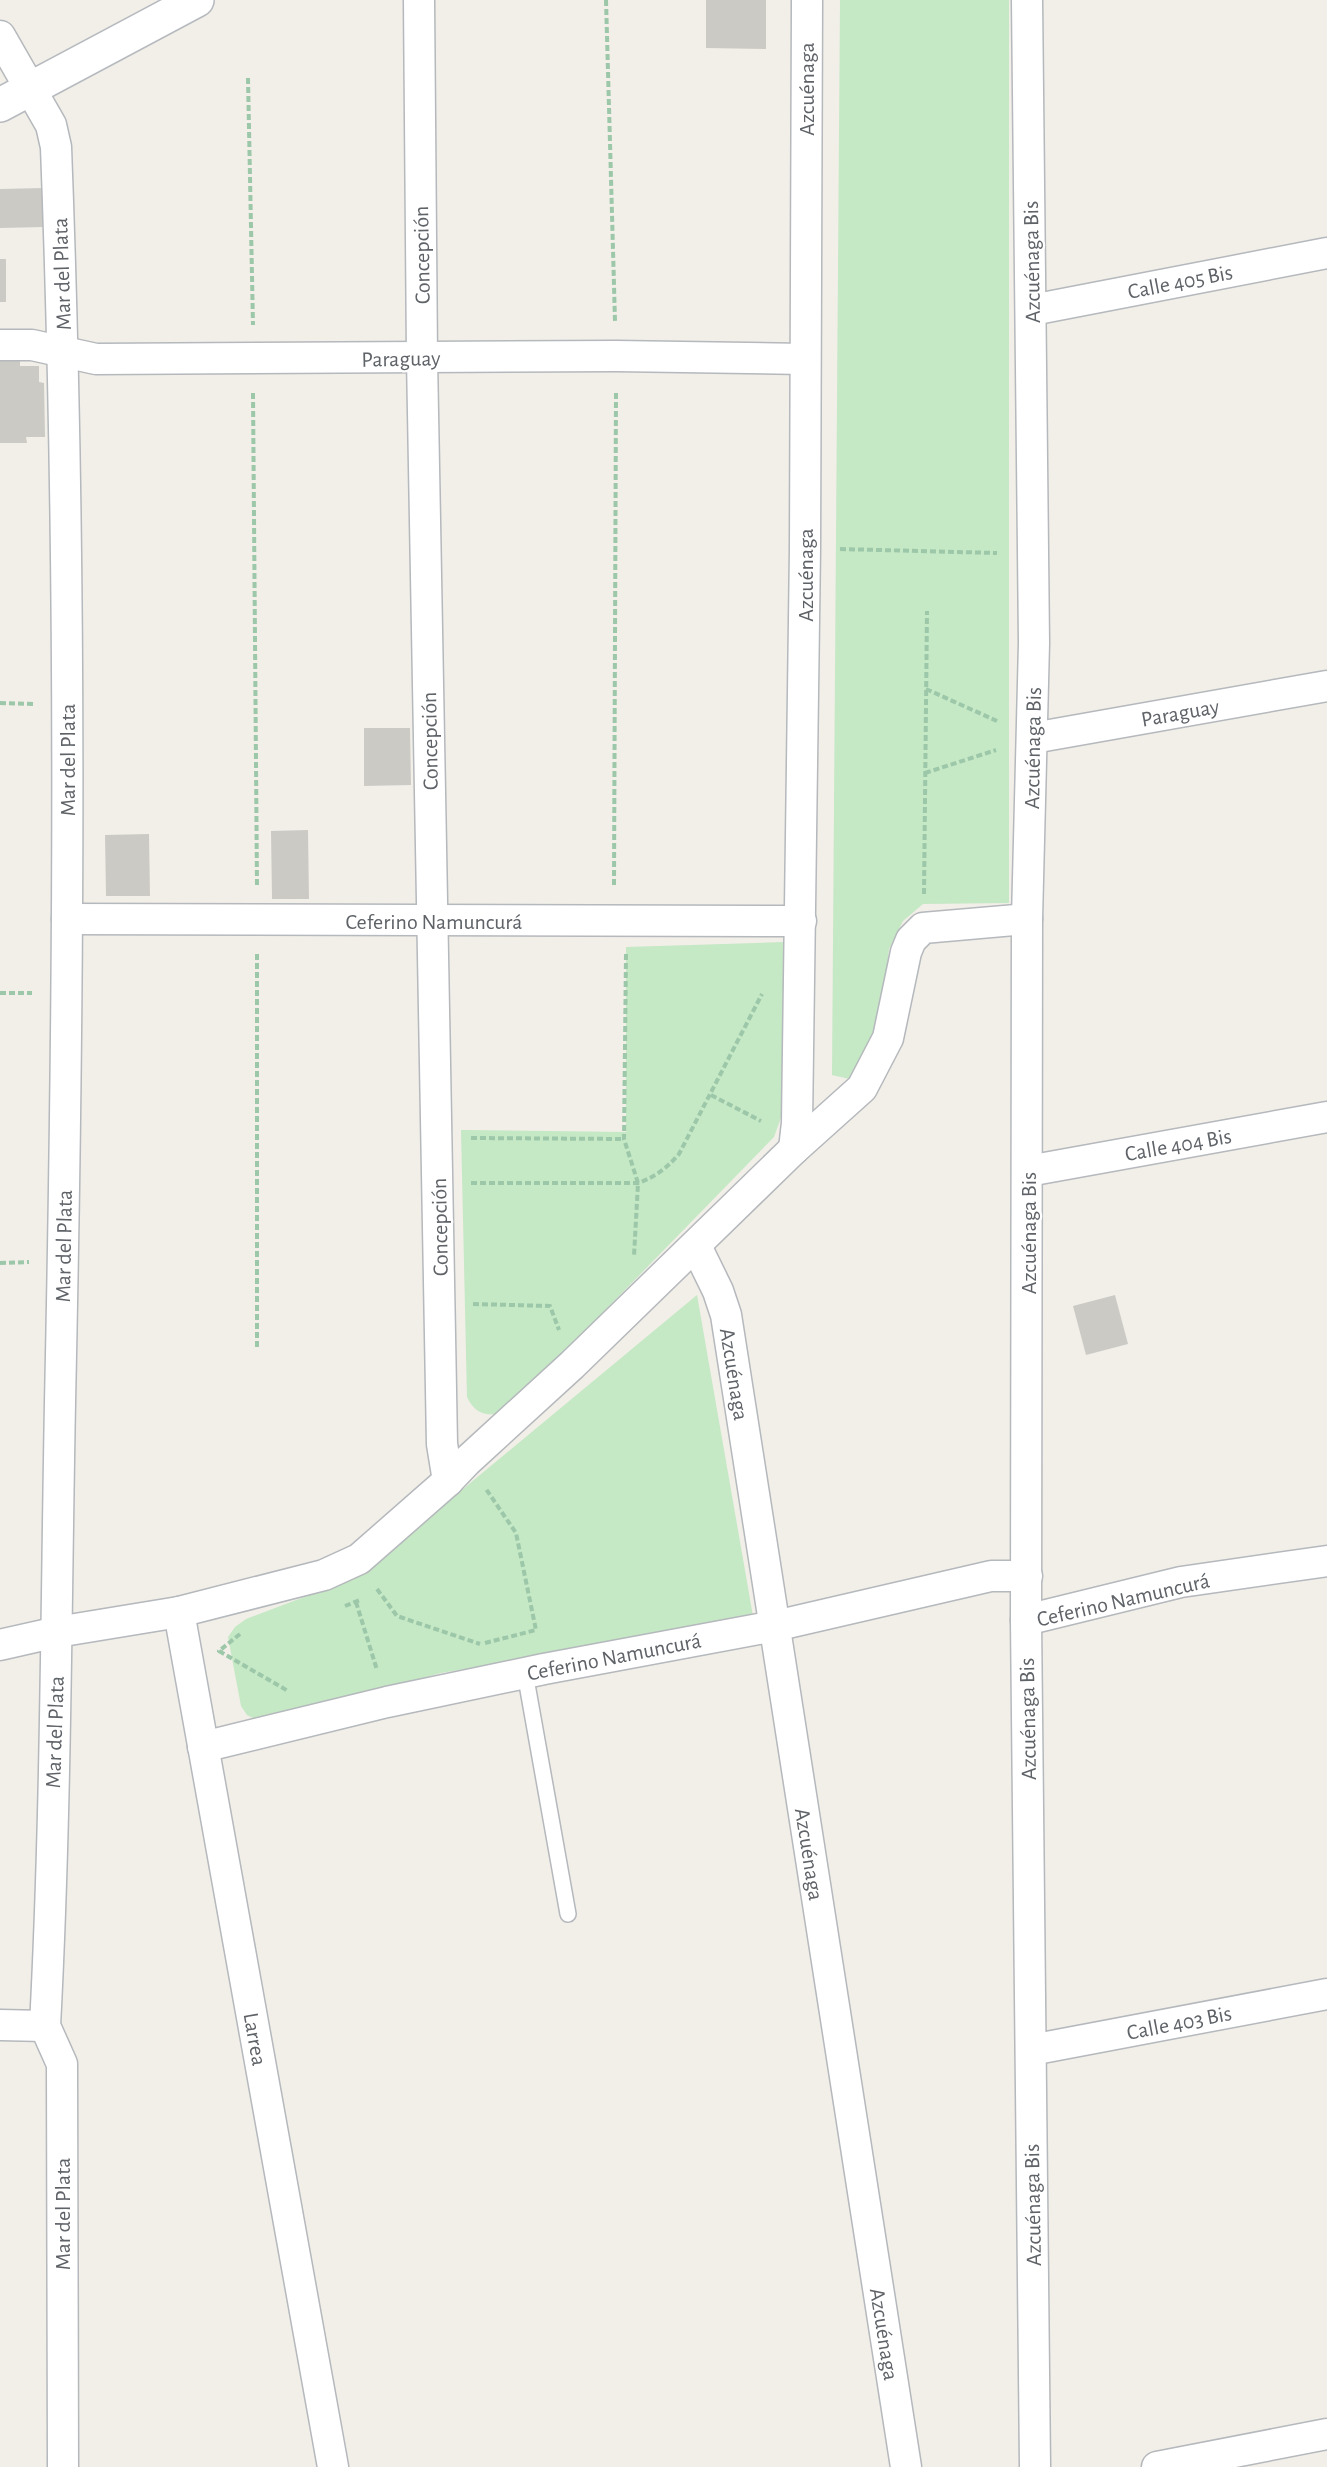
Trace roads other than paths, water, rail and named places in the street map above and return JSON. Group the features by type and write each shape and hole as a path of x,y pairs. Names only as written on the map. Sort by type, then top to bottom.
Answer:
{"main road":[{"path":"0,105 197,0"}],"street":[{"name":"Concepción","path":"419,0 422,358 442,1444 448,1481"},
{"name":"Azcuénaga","path":"796,1136 805,548 807,0"},
{"name":"Azcuénaga Bis","path":"1027,0 1034,554 1033,738 1027,919 1026,1620 1035,2467"},
{"name":"Mar del Plata","path":"0,36 51,125 56,147 64,351 67,919 57,1632 45,2026 62,2064 63,2467"},
{"name":"Calle 405 Bis","path":"1032,310 1327,253"},
{"name":"Paraguay","path":"0,345 32,345 96,359 253,360 616,356 804,359"},
{"name":"Paraguay","path":"1033,738 1327,686"},
{"name":"Ceferino Namuncurá","path":"67,919 801,921"},
{"path":"0,1645 57,1632 179,1612 324,1575 359,1559 448,1481 696,1246 796,1136 862,1088 888,1038 906,952 911,940 923,928 1027,919"},
{"name":"Calle 404 Bis","path":"1028,1171 1327,1117"},
{"name":"Azcuénaga","path":"696,1246 718,1291 726,1315 906,2467"},
{"name":"Ceferino Namuncurá","path":"1026,1620 1181,1582 1327,1561"},
{"name":"Ceferino Namuncurá","path":"203,1748 387,1702 525,1673 775,1626 991,1576 1027,1576"},
{"name":"Larrea","path":"179,1612 333,2467"},
{"name":"Calle 403 Bis","path":"1031,2050 1327,1994"},
{"path":"0,2025 45,2026"},
{"path":"1157,2467 1327,2434"}],"lane":[{"path":"525,1673 568,1914"}]}
